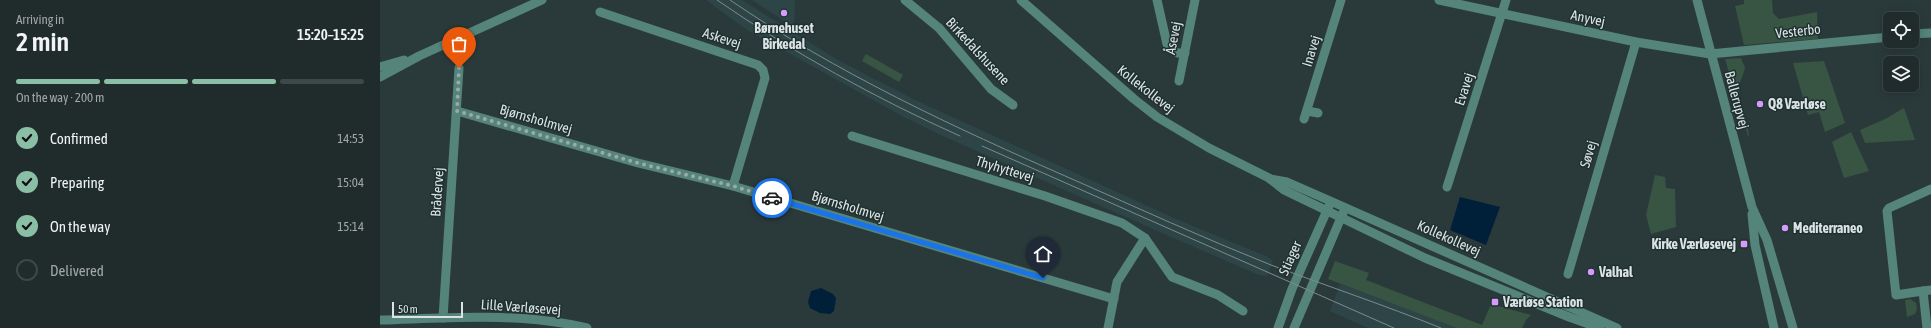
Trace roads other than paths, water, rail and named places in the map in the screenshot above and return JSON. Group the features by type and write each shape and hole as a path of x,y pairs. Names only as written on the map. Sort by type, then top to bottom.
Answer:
{"street":[{"path":"380,77 419,56 542,0"},
{"name":"Birkedalshusene","path":"905,0 939,28 991,89 1013,105"},
{"name":"Kollekollevej","path":"1021,0 1134,100 1157,117 1209,148 1269,178 1284,190 1340,219 1425,258 1569,317 1600,328"},
{"path":"1157,0 1167,44 1177,53 1184,53"},
{"name":"Åsevej","path":"1180,81 1195,0"},
{"name":"Inavej","path":"1318,114 1306,115 1341,0"},
{"name":"Anyvej","path":"1438,0 1636,42 1710,54"},
{"name":"Evavej","path":"1447,187 1506,0"},
{"name":"Ballerupvej","path":"1697,0 1710,54 1752,206 1767,240 1792,328"},
{"name":"Askevej","path":"600,12 758,65 763,70 765,78 733,186"},
{"path":"1919,34 1931,33"},
{"name":"Vesterbo","path":"1710,54 1883,37"},
{"name":"Søvej","path":"1568,274 1636,42"},
{"path":"380,66 419,56"},
{"name":"Brådervej","path":"443,318 459,68"},
{"name":"Bjørnsholmvej","path":"457,111 638,163 733,186 1114,299"},
{"name":"Thyhyttevej","path":"852,136 1059,201 1122,223 1145,238"},
{"name":"Kollekollevej","path":"1269,178 1287,182 1617,328"},
{"path":"1927,328 1927,290 1896,295 1887,211 1889,208 1931,189"},
{"name":"Stiager","path":"1278,328 1292,289 1331,201"},
{"name":"Ballerupvej","path":"1752,206 1755,245 1774,328"},
{"path":"1294,328 1345,207"},
{"path":"1108,328 1117,282 1145,238 1172,277 1218,295 1243,311"},
{"name":"Lille Værløsevej","path":"380,320 502,317 547,324 588,328"}],"water":[{"path":"1460,197 1500,207 1486,245 1450,230"},
{"path":"821,288 833,294 836,298 834,311 830,314 820,313 810,308 808,302 811,291"}],"tram line":[{"path":"717,0 746,20 836,74 897,106 960,136"},
{"path":"730,0 771,27 854,75 983,139 1246,255 1441,328"},
{"path":"982,146 1394,328"}],"place":[{"name":"Børnehuset Birkedal","path":"784,13"},
{"name":"Q8 Værløse","path":"1760,104"},
{"name":"Mediterraneo","path":"1785,228"},
{"name":"Kirke Værløsevej","path":"1744,244"},
{"name":"Valhal","path":"1591,272"},
{"name":"Værløse Station","path":"1495,302"}]}
